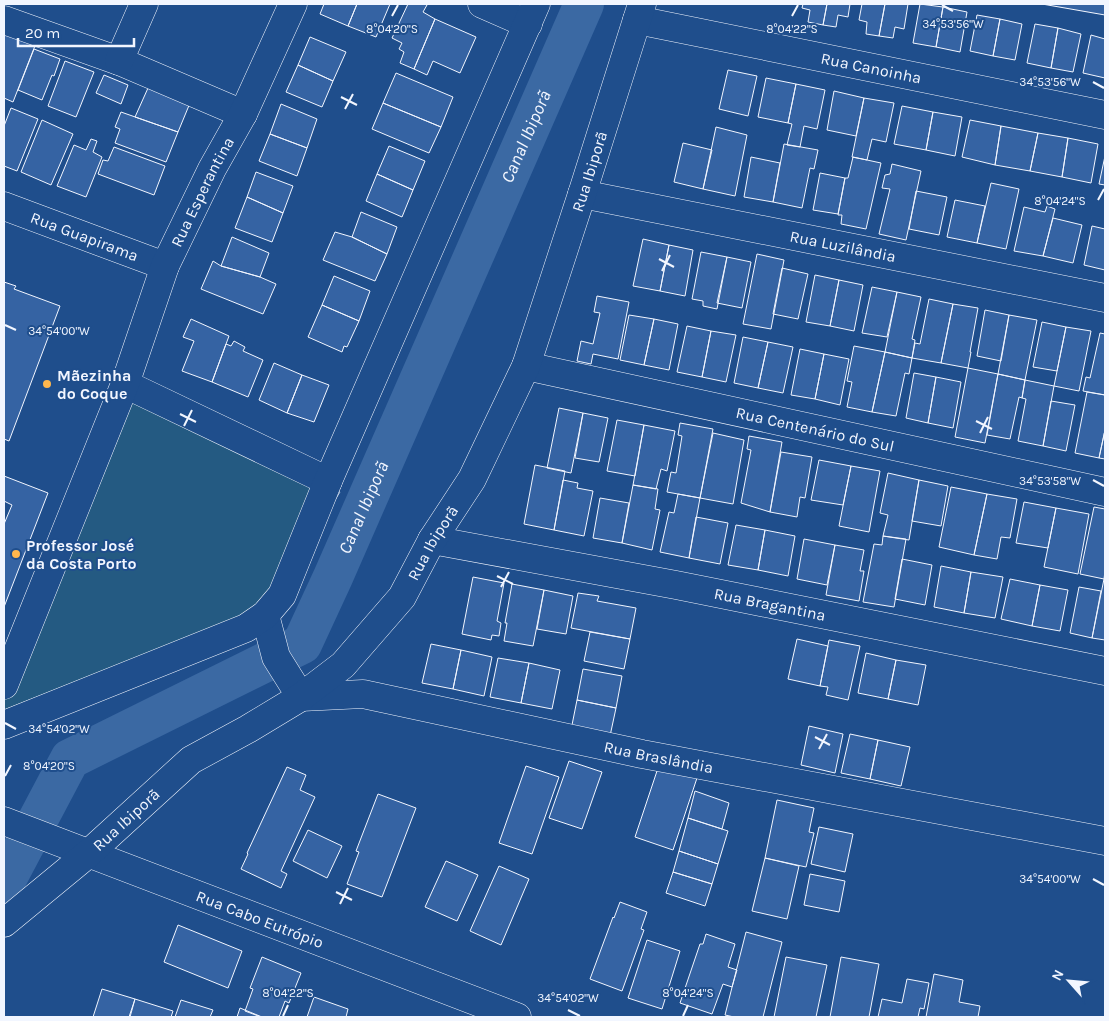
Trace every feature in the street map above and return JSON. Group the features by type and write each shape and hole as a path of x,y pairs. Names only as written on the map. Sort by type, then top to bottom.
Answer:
{"street":[{"path":"119,61 144,4"},
{"name":"Rua Esperantina","path":"4,685 125,384 165,266 212,169 243,114 293,4"},
{"path":"4,725 246,628 266,615 282,595 328,481 532,14 482,4"},
{"name":"Rua Canoinha","path":"639,12 1105,115"},
{"name":"Rua Ibiporã","path":"4,923 88,853 191,760 301,697 343,665 402,597 432,540 472,479 526,366 639,12"},
{"path":"4,20 119,61 243,114"},
{"name":"Rua Luzilândia","path":"582,194 1105,298"},
{"name":"Rua Guapirama","path":"4,206 165,266"},
{"name":"Rua Centenário do Sul","path":"526,366 1105,492"},
{"path":"125,384 328,481"},
{"name":"Rua Bragantina","path":"432,540 685,586 1105,672"},
{"path":"266,615 276,657 301,697"},
{"name":"Rua Braslândia","path":"301,697 363,694 642,754 1105,841"},
{"name":"Rua Cabo Eutrópio","path":"4,821 517,1017"}],"shaded area":[{"path":"117,393 340,492 272,604 4,710 4,685"}],"building":[{"path":"324,4 357,4 348,26 320,14"},
{"path":"357,4 390,4 376,37 348,26"},
{"path":"408,4 427,5 423,12 435,19 414,69 400,63 404,52 399,49 402,43 392,38"},
{"path":"803,4 827,4 823,25 808,22 810,10 802,8"},
{"path":"827,4 850,4 848,17 838,15 836,27 823,25"},
{"path":"862,4 885,4 879,36 866,34 867,22 859,20"},
{"path":"885,4 908,4 904,29 895,27 893,38 879,36"},
{"path":"920,4 943,7 936,47 913,43"},
{"path":"1042,4 1105,4 1105,15"},
{"path":"943,7 967,12 960,52 936,47"},
{"path":"977,15 1000,19 993,56 970,51"},
{"path":"435,19 476,37 460,73 433,61 427,75 414,69"},
{"path":"1000,19 1022,24 1015,60 993,56"},
{"path":"1035,24 1058,28 1051,68 1027,63"},
{"path":"8,27 38,38 13,102 4,98 4,38"},
{"path":"1058,28 1081,34 1073,72 1051,68"},
{"path":"1091,35 1105,39 1105,78 1083,73"},
{"path":"310,37 346,52 333,81 298,65"},
{"path":"34,49 60,59 42,100 18,90"},
{"path":"65,61 94,72 76,117 48,106"},
{"path":"298,65 333,81 322,107 286,92"},
{"path":"728,70 757,76 748,116 719,109"},
{"path":"396,73 453,97 441,127 383,103"},
{"path":"104,75 128,85 121,104 96,93"},
{"path":"766,78 796,84 788,123 758,117"},
{"path":"796,84 825,90 817,129 804,126 800,147 787,145 792,124 788,123"},
{"path":"148,88 190,103 178,132 135,117"},
{"path":"834,91 864,98 856,136 827,130"},
{"path":"864,98 894,103 886,142 872,139 867,160 852,157"},
{"path":"383,103 441,127 429,153 372,129"},
{"path":"281,104 317,119 307,148 270,134"},
{"path":"902,106 933,112 926,150 894,144"},
{"path":"11,108 38,119 17,171 4,166 4,126"},
{"path":"121,112 178,132 166,162 115,143 120,129 115,127"},
{"path":"933,112 962,117 955,156 926,150"},
{"path":"42,120 73,134 51,185 21,172"},
{"path":"970,120 1001,126 995,165 962,157"},
{"path":"1001,126 1038,133 1030,171 995,165"},
{"path":"716,127 747,135 735,196 703,189"},
{"path":"1038,133 1068,138 1062,177 1030,171"},
{"path":"270,134 307,148 297,176 259,161"},
{"path":"1068,138 1098,144 1091,183 1062,177"},
{"path":"91,139 97,141 93,152 102,157 86,197 57,186 74,145 86,150"},
{"path":"683,143 712,150 703,189 674,182"},
{"path":"784,144 818,150 814,169 810,168 802,208 773,202"},
{"path":"389,146 425,161 413,190 377,174"},
{"path":"114,147 165,166 154,195 98,174 103,160 108,161"},
{"path":"1105,156 1105,185 1099,184"},
{"path":"751,157 780,163 773,202 744,197"},
{"path":"853,157 881,163 866,229 841,224 842,215 838,215 845,178 848,178"},
{"path":"892,164 921,171 906,240 879,234 890,189 882,188 885,175 890,174"},
{"path":"256,172 293,186 283,213 247,197"},
{"path":"820,173 845,178 838,214 813,210"},
{"path":"377,174 413,190 402,217 366,201"},
{"path":"991,183 1019,189 1006,249 977,243"},
{"path":"916,191 947,197 939,235 909,229"},
{"path":"247,197 283,213 272,242 235,228"},
{"path":"955,200 985,206 977,243 947,237"},
{"path":"1047,206 1055,209 1043,256 1014,251 1024,207 1045,212"},
{"path":"361,212 397,227 387,254 352,237"},
{"path":"1053,218 1082,225 1073,263 1043,256"},
{"path":"1092,226 1105,229 1105,270 1084,265"},
{"path":"335,232 352,237 387,254 375,281 323,260"},
{"path":"232,237 269,253 260,277 221,266"},
{"path":"643,239 669,245 660,291 633,286"},
{"path":"669,245 693,250 685,296 660,291"},
{"path":"701,252 727,257 717,309 703,306 703,301 692,299"},
{"path":"757,254 784,260 771,329 743,324"},
{"path":"727,257 751,262 742,308 717,303"},
{"path":"213,261 221,266 260,277 276,284 263,314 201,289"},
{"path":"782,268 808,274 798,319 773,314"},
{"path":"815,275 839,280 830,326 806,322"},
{"path":"334,276 370,291 359,321 322,305"},
{"path":"839,280 863,285 854,331 830,326"},
{"path":"4,282 16,286 14,289 60,306 9,441 4,439"},
{"path":"872,287 897,292 887,337 862,333"},
{"path":"897,292 921,297 912,339 915,340 912,358 885,352"},
{"path":"597,296 629,302 618,359 593,354 591,364 577,361 581,341 593,344 600,313 594,312"},
{"path":"929,299 953,304 941,363 912,358 915,343 920,344"},
{"path":"953,304 978,308 968,368 941,363"},
{"path":"322,305 359,321 347,347 344,346 342,352 308,337"},
{"path":"985,310 1009,315 1001,361 977,356"},
{"path":"629,315 654,319 644,365 620,360"},
{"path":"1009,315 1037,320 1025,380 998,374"},
{"path":"191,319 229,336 212,382 182,371 194,341 183,337"},
{"path":"654,319 678,324 669,370 644,365"},
{"path":"1042,322 1066,327 1057,371 1033,367"},
{"path":"687,326 711,331 702,377 677,372"},
{"path":"1066,327 1091,331 1079,391 1054,386"},
{"path":"711,331 736,335 726,382 702,377"},
{"path":"1100,333 1105,334 1105,395 1083,391 1086,377 1090,378"},
{"path":"743,337 768,342 758,388 734,383"},
{"path":"234,341 245,347 243,351 263,360 248,397 212,382 226,344 231,346"},
{"path":"768,342 793,347 783,393 758,388"},
{"path":"854,346 885,352 872,412 847,407 852,382 847,381"},
{"path":"800,349 824,354 815,399 791,395"},
{"path":"885,352 912,358 909,374 905,373 896,416 872,412"},
{"path":"824,354 849,359 840,405 815,399"},
{"path":"274,363 302,375 287,413 259,400"},
{"path":"968,368 998,374 985,443 955,437"},
{"path":"914,373 936,377 928,423 906,418"},
{"path":"998,374 1025,380 1022,398 1019,397 1010,439 987,435"},
{"path":"302,375 329,385 314,422 287,413"},
{"path":"936,377 961,382 953,428 928,423"},
{"path":"1025,380 1054,386 1043,446 1018,441 1026,399 1022,398"},
{"path":"1087,392 1105,395 1105,430 1099,458 1075,453"},
{"path":"1051,401 1075,405 1066,451 1043,446"},
{"path":"559,408 583,413 571,473 547,468"},
{"path":"583,413 608,418 599,462 575,458"},
{"path":"617,420 644,425 635,476 607,471"},
{"path":"680,423 713,429 700,498 667,492 671,472 676,473 682,436 678,435"},
{"path":"644,425 675,431 667,471 661,469 656,489 633,485"},
{"path":"1105,430 1105,459 1099,458"},
{"path":"713,433 744,440 733,504 700,498"},
{"path":"749,436 782,442 770,512 741,503 751,450 747,449"},
{"path":"781,452 812,457 805,498 800,497 797,517 770,512"},
{"path":"819,460 851,466 843,505 811,500"},
{"path":"535,465 565,471 554,530 524,524"},
{"path":"851,466 880,471 869,532 839,526"},
{"path":"888,473 919,480 909,540 883,536 888,515 880,513"},
{"name":"Professor José da Costa Porto","path":"4,476 48,493 4,607 4,524 12,505 4,501"},
{"path":"563,480 578,483 577,488 593,491 584,536 554,530"},
{"path":"919,480 948,486 941,526 912,521"},
{"path":"633,485 658,489 655,509 660,510 652,550 622,543"},
{"path":"951,487 987,494 974,555 939,547"},
{"path":"678,494 700,498 689,558 660,552 669,512 674,513"},
{"path":"987,494 1017,499 1010,538 1001,537 997,559 974,555"},
{"path":"600,498 629,503 622,543 593,538"},
{"path":"1024,502 1056,508 1048,548 1016,543"},
{"path":"1094,507 1105,509 1104,579 1080,574"},
{"path":"1056,508 1089,514 1078,574 1044,567"},
{"path":"696,517 728,523 720,564 689,558"},
{"path":"736,525 765,530 758,570 728,565"},
{"path":"765,530 795,536 788,576 758,570"},
{"path":"883,536 906,539 894,607 863,602 874,544 882,545"},
{"path":"804,539 835,545 827,585 797,579"},
{"path":"835,545 864,550 860,571 864,571 859,601 826,595"},
{"path":"902,559 932,565 925,605 895,599"},
{"path":"941,566 971,572 964,613 934,607"},
{"path":"971,572 1003,577 995,618 964,613"},
{"path":"473,577 504,583 497,621 501,623 499,636 492,635 491,640 462,634"},
{"path":"1010,579 1040,585 1032,626 1001,619"},
{"path":"1105,579 1105,640 1092,638"},
{"path":"512,584 544,590 533,646 504,641 507,623 505,623"},
{"path":"1040,585 1068,590 1060,631 1032,626"},
{"path":"1079,587 1101,591 1092,638 1070,633"},
{"path":"544,590 573,596 566,634 537,629"},
{"path":"578,593 599,596 597,601 636,608 630,639 571,628"},
{"path":"590,632 630,639 624,669 584,661"},
{"path":"797,639 828,646 820,686 788,679"},
{"path":"829,640 860,646 848,700 826,695 828,687 820,686"},
{"path":"431,644 461,650 453,689 422,683"},
{"path":"461,650 492,657 484,696 453,689"},
{"path":"866,653 896,660 888,699 858,693"},
{"path":"498,658 529,663 521,703 490,697"},
{"path":"896,660 926,665 918,705 888,699"},
{"path":"529,663 560,670 552,709 521,703"},
{"path":"583,669 622,676 616,708 577,700"},
{"path":"577,700 616,708 610,736 571,730"},
{"path":"809,726 843,734 835,773 801,765"},
{"path":"850,734 878,740 870,779 841,773"},
{"path":"878,740 910,747 901,786 870,779"},
{"path":"569,761 602,772 582,829 549,818"},
{"path":"660,762 698,775 673,850 635,837"},
{"path":"526,766 559,777 532,854 499,843"},
{"path":"287,767 306,775 300,790 315,797 281,871 287,874 281,888 241,869"},
{"path":"695,791 729,803 722,829 688,818"},
{"path":"378,794 416,808 382,897 347,884 359,852 356,851"},
{"path":"777,800 814,808 809,832 814,833 806,867 765,858"},
{"path":"688,818 728,831 718,864 679,851"},
{"path":"819,827 853,834 845,872 811,864"},
{"path":"308,830 342,846 327,878 293,861"},
{"path":"679,851 718,864 712,884 673,872"},
{"path":"765,858 799,866 787,919 752,911"},
{"path":"446,861 478,875 457,921 425,907"},
{"path":"499,866 529,879 501,945 470,931"},
{"path":"673,872 712,884 705,906 666,893"},
{"path":"810,874 845,881 839,912 804,905"},
{"path":"620,902 647,912 641,929 644,930 622,991 590,979"},
{"path":"178,925 242,951 228,988 164,962"},
{"path":"746,932 782,942 763,1017 734,1017 725,1015"},
{"path":"706,934 735,944 728,967 737,970 732,987 723,984 712,1014 680,1003 700,944 703,944"},
{"path":"647,940 680,951 662,1009 628,998"},
{"path":"262,957 301,973 289,1003 285,1001 279,1017 261,1017 245,1011 253,989 250,988"},
{"path":"786,957 827,965 816,1017 774,1017"},
{"path":"841,957 879,964 869,1017 830,1017"},
{"path":"934,974 963,980 959,1002 980,1006 978,1017 926,1017"},
{"path":"907,979 929,983 924,1009 920,1008 918,1017 878,1017 882,999 902,1003"},
{"path":"102,989 135,999 130,1017 93,1017"},
{"path":"314,997 348,1009 346,1017 307,1017"},
{"path":"135,999 173,1011 171,1017 129,1017"},
{"path":"181,1000 213,1010 210,1017 175,1017"},
{"path":"240,1008 262,1017 237,1017"}],"waterway":[{"name":"Canal Ibiporã","path":"4,884 70,759 302,644 584,4"}],"place":[{"name":"Mãezinha do Coque","path":"47,384"},
{"name":"Professor José da Costa Porto","path":"16,554"}]}
